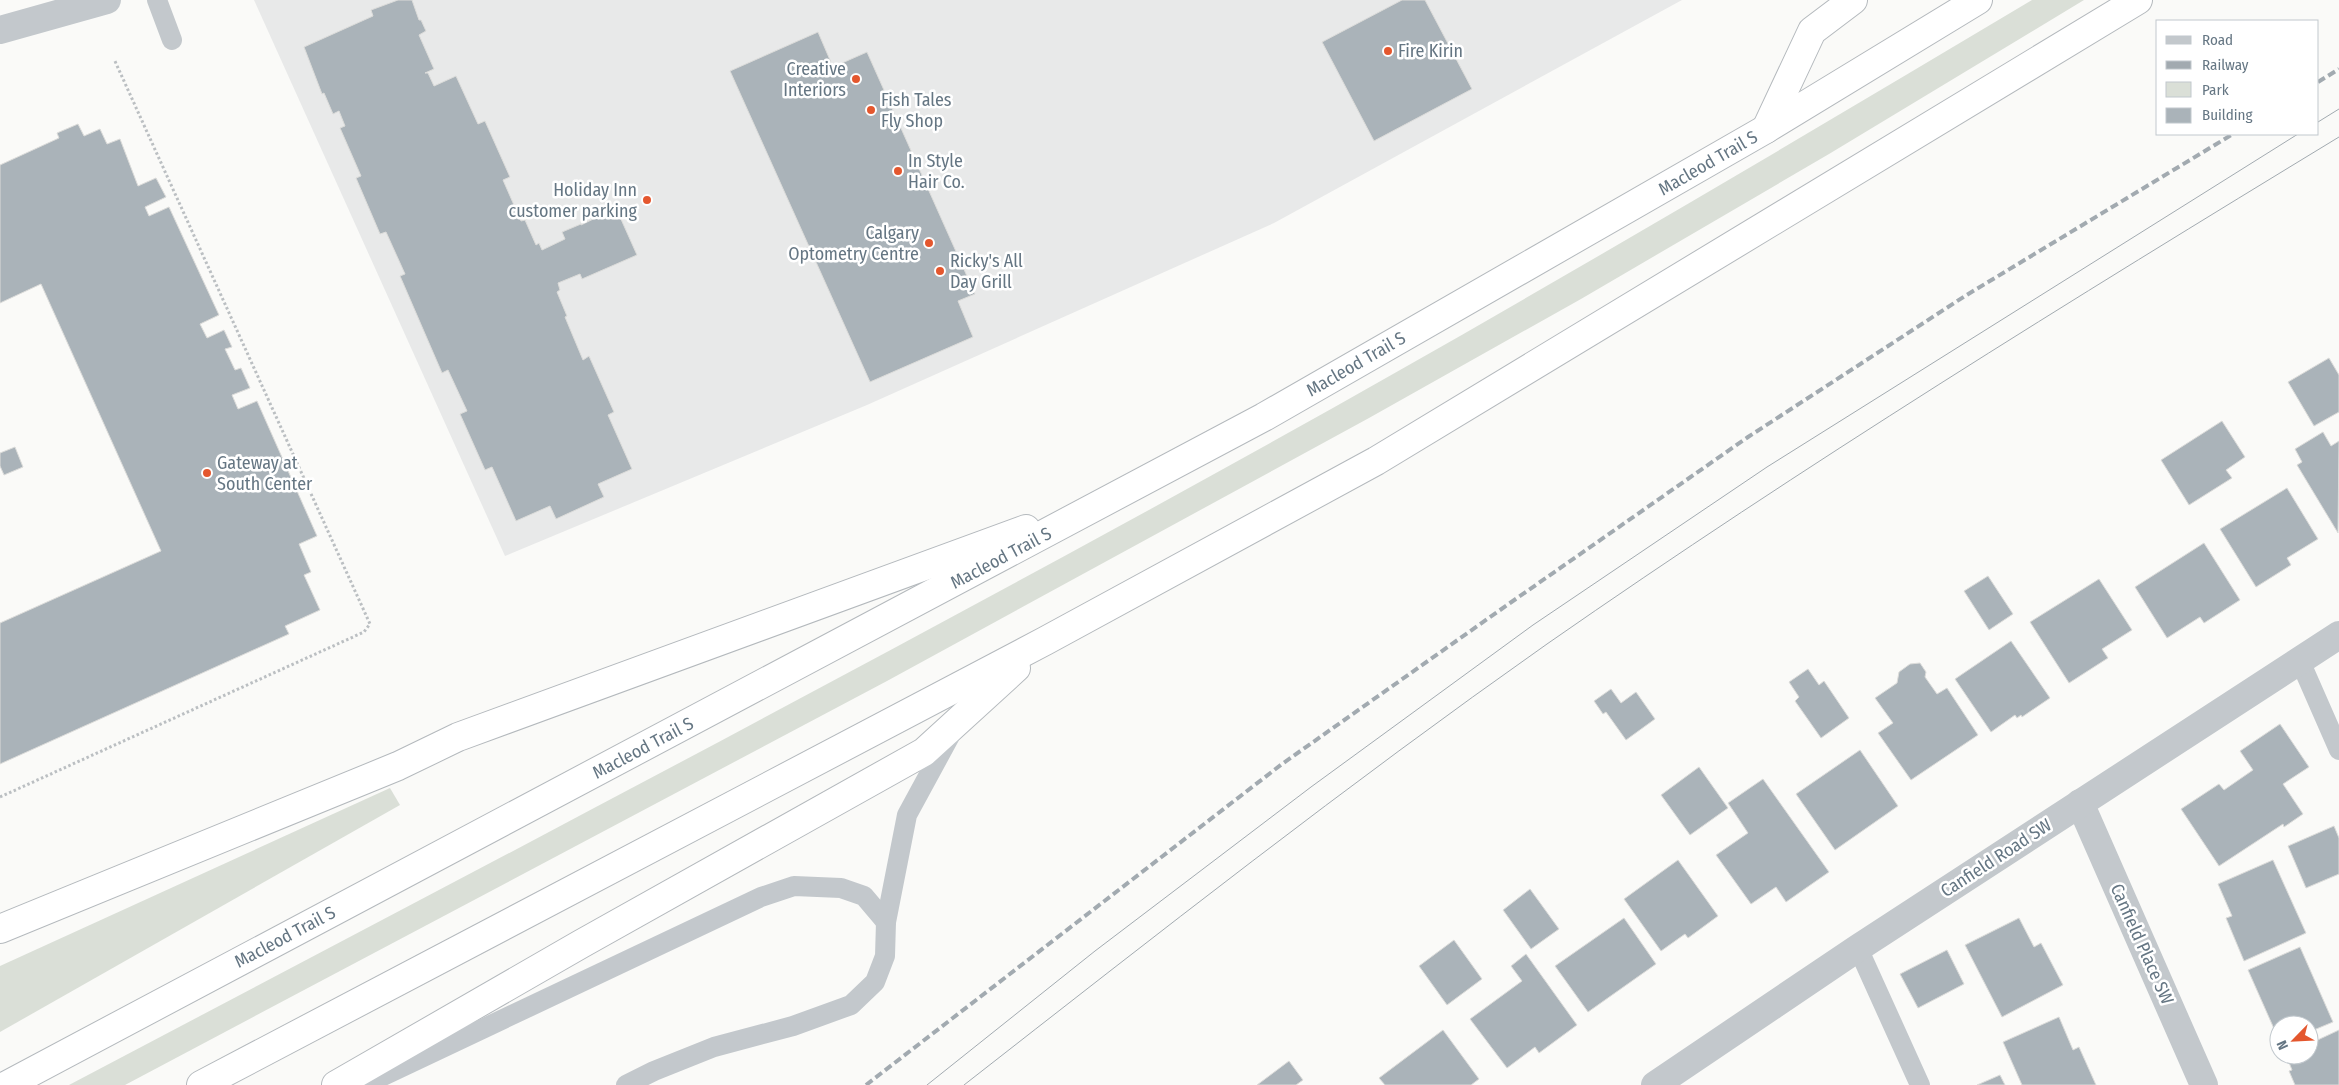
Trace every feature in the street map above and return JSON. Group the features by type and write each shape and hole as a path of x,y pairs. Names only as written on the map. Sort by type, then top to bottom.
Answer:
{"highway":[{"path":"1766,129 1812,31 1853,0"},
{"name":"Macleod Trail S","path":"7,1085 1124,493 1272,412 1766,129 1978,0"},
{"path":"201,1085 1045,641 1376,461 2138,0"},
{"path":"0,929 398,766 458,737 1124,493"},
{"path":"336,1085 581,944 924,752 1045,641"}],"street":[{"path":"0,30 107,0"},
{"name":"Canfield Road SW","path":"1655,1085 1858,948 2339,635"},
{"name":"Canfield Place SW","path":"2080,803 2204,1085"}],"lane":[{"path":"157,0 172,40"},
{"path":"2300,661 2339,750"},
{"path":"626,1085 714,1046 793,1026 851,1006 875,982 885,956 886,922 907,814 959,720"},
{"path":"364,1085 761,897 794,886 841,888 864,896 886,922"},
{"path":"1858,948 1920,1085"}],"path":[{"path":"0,797 364,632 370,624 114,59"}],"shaded area":[{"path":"254,0 1682,0 1274,223 867,405 505,556"}],"green space":[{"path":"2032,0 2084,0 1829,154 1581,299 1369,418 887,681 125,1085 69,1085 984,600 1346,401 1576,269"},
{"path":"390,788 400,805 0,1032 0,966"}],"building":[{"path":"398,0 412,0 419,20 421,20 426,31 419,35 434,69 425,73 428,73 434,86 456,76 478,124 485,121 510,177 503,180 521,221 525,220 536,245 539,243 542,250 565,239 562,232 616,208 637,255 582,279 580,274 558,283 560,290 557,292 567,316 565,317 583,360 589,356 614,412 608,415 632,469 598,484 604,497 556,519 550,506 516,521 492,467 485,470 460,414 467,411 448,370 442,373 400,276 405,274 386,232 380,234 356,178 361,176 340,128 345,126 339,111 333,114 324,93 322,94 304,47 373,16 371,10"},
{"path":"1402,0 1425,0 1472,89 1374,141 1322,42"},
{"path":"818,32 833,67 867,52 975,294 958,301 973,337 870,382 730,71"},
{"name":"Gateway at South Center","path":"78,124 84,136 100,129 107,144 120,139 138,186 156,178 166,197 145,207 149,216 169,207 219,315 200,324 207,338 224,330 232,347 225,349 235,370 241,368 250,388 232,395 238,409 257,401 317,536 299,544 311,572 304,575 320,610 285,626 289,634 0,764 0,623 161,551 41,284 0,303 0,165 59,138 57,133"},
{"path":"2329,358 2339,375 2339,412 2314,426 2288,382"},
{"path":"2222,421 2245,457 2226,470 2232,478 2189,505 2161,460"},
{"path":"2323,432 2331,446 2339,441 2338,533 2297,465 2302,462 2295,449"},
{"path":"15,447 23,467 4,475 0,466 0,453"},
{"path":"2287,488 2318,539 2287,558 2291,565 2256,587 2220,529"},
{"path":"2204,543 2240,600 2204,623 2200,617 2167,638 2135,587"},
{"path":"1988,576 2013,614 1989,630 1964,591"},
{"path":"2099,579 2132,630 2102,649 2108,658 2069,683 2030,622"},
{"path":"2011,641 2050,698 2022,717 2021,715 2017,718 2015,715 1991,732 1955,679"},
{"path":"1920,663 1926,672 1925,677 1937,694 1947,688 1978,735 1911,780 1878,733 1893,723 1875,698 1897,683 1899,672 1910,664"},
{"path":"1808,669 1819,685 1824,681 1849,718 1821,738 1795,701 1799,697 1789,682"},
{"path":"1611,689 1621,703 1636,692 1655,719 1626,740 1606,712 1603,714 1594,701"},
{"path":"2280,724 2309,767 2283,784 2303,814 2284,827 2283,824 2219,866 2181,809 2219,784 2224,790 2253,770 2240,751"},
{"path":"1860,750 1898,806 1835,850 1796,794"},
{"path":"1699,767 1728,808 1690,835 1661,795"},
{"path":"1763,779 1829,872 1786,902 1776,887 1751,904 1716,855 1748,833 1728,803"},
{"path":"2334,826 2339,838 2339,874 2306,888 2288,846"},
{"path":"1678,860 1718,916 1688,938 1685,934 1661,951 1624,899"},
{"path":"2273,860 2306,933 2244,961 2226,918 2232,916 2218,884"},
{"path":"1530,889 1559,929 1531,949 1503,910"},
{"path":"1624,918 1656,964 1588,1012 1555,966"},
{"path":"2019,918 2034,947 2041,943 2063,985 2002,1017 1965,945"},
{"path":"1454,940 1482,979 1447,1005 1419,966"},
{"path":"2300,947 2333,1022 2319,1028 2319,1015 2269,1015 2269,1017 2248,970"},
{"path":"1947,950 1964,984 1918,1008 1900,974"},
{"path":"1526,954 1577,1025 1539,1053 1535,1047 1507,1068 1470,1019 1522,981 1511,966"},
{"path":"2059,1017 2073,1050 2079,1047 2096,1085 2022,1085 2003,1042"},
{"path":"1443,1030 1479,1079 1471,1085 1385,1085 1379,1078"},
{"path":"2339,1030 2339,1085 2295,1085 2289,1071 2292,1070 2290,1065 2319,1065 2319,1039"},
{"path":"1289,1061 1303,1080 1296,1085 1257,1085"},
{"path":"2000,1075 2005,1085 1977,1085"}],"tram line":[{"path":"2319,121 2339,109"},
{"path":"927,1085 1095,951 1311,787 1533,625 1767,467 2296,135"},
{"path":"964,1085 1180,916 1399,751 1547,644 1741,512 1939,384 2339,137"}],"railway":[{"path":"2319,81 2339,69"},
{"path":"866,1085 1282,764 1748,437 1965,296 2231,135"}],"place":[{"name":"Fire Kirin","path":"1388,51"},
{"name":"Creative Interiors","path":"856,79"},
{"name":"Fish Tales Fly Shop","path":"871,110"},
{"name":"In Style Hair Co.","path":"898,171"},
{"name":"Holiday Inn customer parking","path":"647,200"},
{"name":"Calgary Optometry Centre","path":"929,243"},
{"name":"Ricky's All Day Grill","path":"940,271"},
{"name":"Gateway at South Center","path":"207,473"}]}
